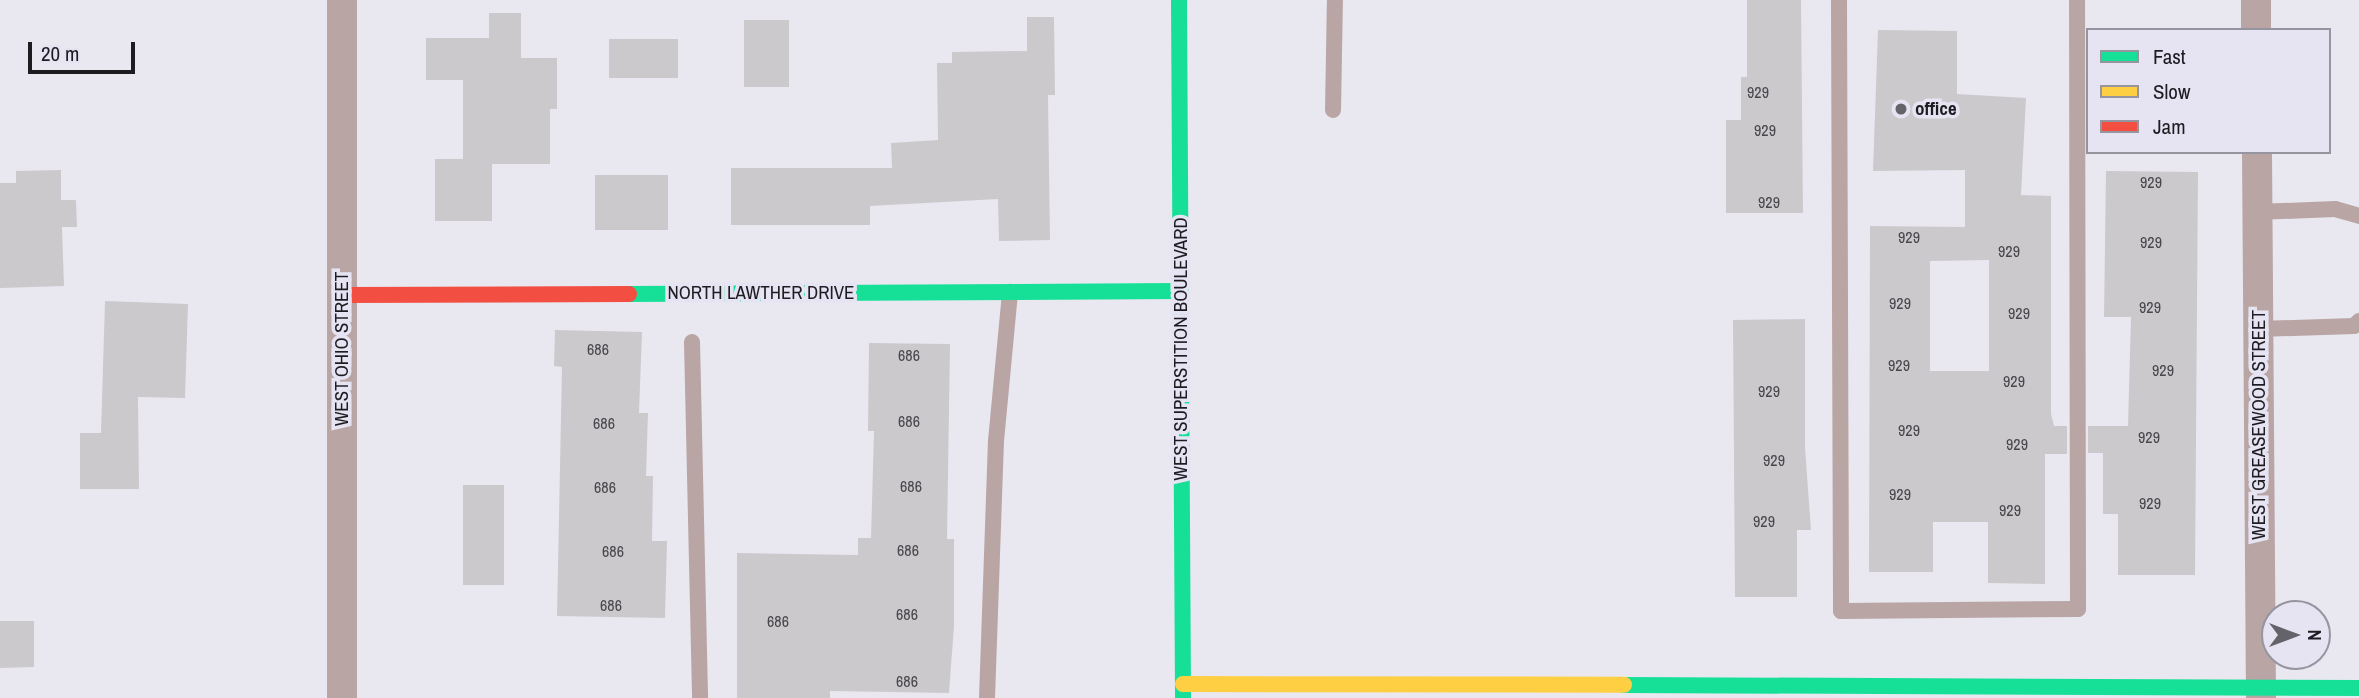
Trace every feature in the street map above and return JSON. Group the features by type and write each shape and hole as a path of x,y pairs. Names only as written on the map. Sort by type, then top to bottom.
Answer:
{"street":[{"name":"WEST OHIO STREET","path":"342,0 342,698"},
{"name":"WEST SUPERSTITION BOULEVARD","path":"1179,0 1183,691"},
{"path":"2256,0 2256,28"},
{"name":"WEST GREASEWOOD STREET","path":"2257,154 2261,692"},
{"name":"NORTH LAWTHER DRIVE","path":"342,296 1181,291"},
{"path":"1183,691 2261,692 2359,688"}],"lane":[{"path":"1334,110 1335,0"},
{"path":"1839,0 1841,611 1855,611 2078,609 2077,0"},
{"path":"2257,212 2335,209 2359,216"},
{"path":"987,698 996,441 1010,292"},
{"path":"2259,329 2354,326 2359,321"},
{"path":"692,342 700,698"}],"building":[{"path":"1747,0 1801,0 1803,213 1726,213 1726,120 1741,120 1741,77 1747,77"},
{"path":"489,13 521,13 521,58 557,58 557,109 550,109 550,164 492,164 492,221 435,221 435,159 463,159 463,80 426,80 426,38 489,38"},
{"path":"1027,17 1054,17 1055,95 1048,95 1050,240 999,241 998,199 870,206 870,225 731,225 731,168 892,168 891,143 938,140 937,63 952,63 952,52 1027,51"},
{"path":"744,20 789,20 789,87 744,87"},
{"path":"1878,30 1957,31 1957,94 2026,98 2021,195 2051,196 2051,414 2054,426 2067,426 2067,454 2045,454 2045,584 1988,583 1988,522 1933,522 1933,572 1869,572 1870,226 1965,227 1965,170 1873,171","holes":["1989,260 1989,371 1930,371 1930,261"]},
{"path":"609,39 678,39 678,78 609,78"},
{"path":"61,170 61,200 76,200 77,227 62,227 64,286 0,288 0,183 16,183 16,171"},
{"path":"2106,171 2198,172 2195,575 2118,575 2118,514 2103,514 2103,453 2088,453 2088,426 2128,426 2131,317 2104,317"},
{"path":"595,175 668,175 668,230 595,230"},
{"path":"105,301 188,304 185,398 138,397 139,489 80,489 80,433 101,433"},
{"path":"1805,319 1805,448 1811,530 1797,530 1797,597 1735,597 1733,320"},
{"path":"555,330 642,332 639,413 648,413 646,476 653,476 652,541 667,541 665,618 557,616 562,367 554,366"},
{"path":"869,343 950,344 947,539 954,539 954,626 949,693 830,691 830,698 737,698 737,553 858,555 858,538 871,538 874,431 868,431"},
{"path":"463,485 504,485 504,585 463,585"},
{"path":"0,621 34,621 34,667 0,668"}],"traffic: fast":[{"path":"1179,0 1183,698"},
{"path":"629,294 1181,291"},
{"path":"1624,685 2359,688"}],"traffic: slow":[{"path":"1183,684 1624,685"}],"traffic: jam":[{"path":"342,295 629,294"}],"place":[{"name":"office","path":"1901,109"}]}
